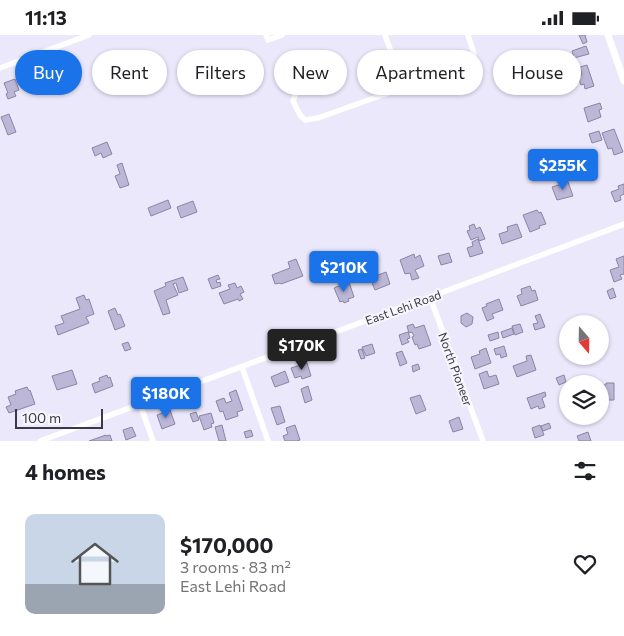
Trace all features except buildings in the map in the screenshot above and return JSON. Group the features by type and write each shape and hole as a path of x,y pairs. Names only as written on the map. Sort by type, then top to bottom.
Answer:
{"street":[{"path":"0,67 89,35"},
{"path":"266,35 268,41 282,35"},
{"path":"385,35 390,50"},
{"path":"473,50 468,36 475,35"},
{"path":"609,35 624,81"},
{"path":"295,95 293,101 300,115 305,120 318,118 382,95"},
{"name":"East Lehi Road","path":"40,441 624,224"},
{"name":"North Pioneer","path":"430,297 483,441"},
{"path":"242,367 268,441"},
{"path":"140,404 153,441"}]}
